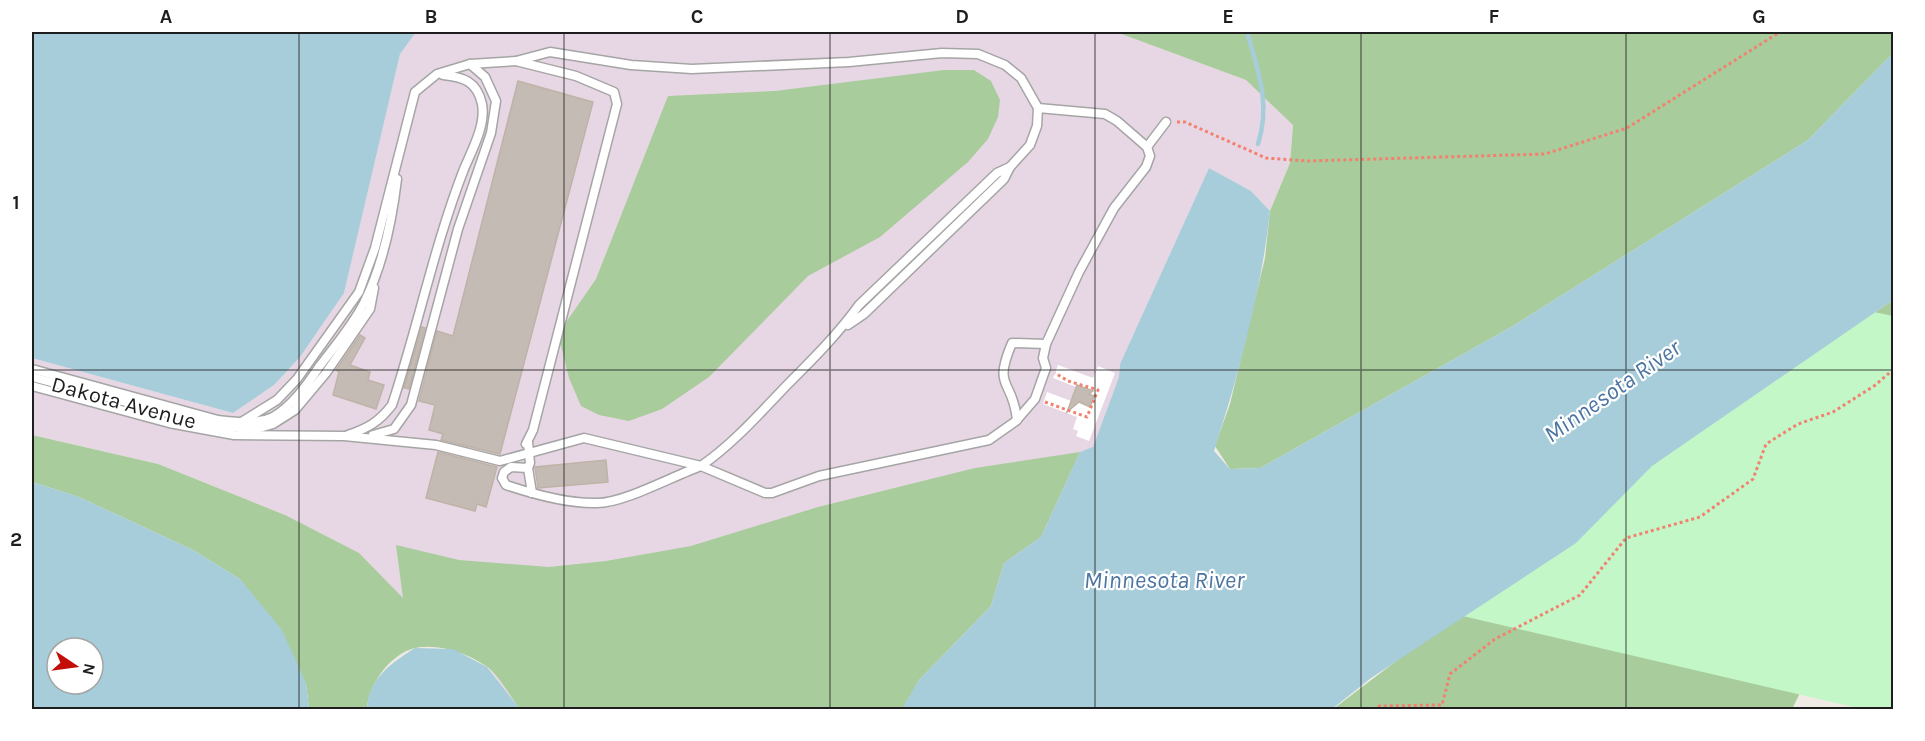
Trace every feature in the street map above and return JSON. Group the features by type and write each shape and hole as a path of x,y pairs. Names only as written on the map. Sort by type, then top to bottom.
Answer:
{"lane":[{"path":"240,423 277,400 297,379 359,292 375,248 415,92 437,74 470,64 516,61 550,52 631,65 692,69 849,62 942,53 978,54 1005,65 1021,78 1038,108 1037,126 1030,145 1010,167 997,172 859,305 842,328 721,452 701,466 622,499 596,503 532,493 506,486 502,478 504,472 511,468 528,468"},
{"path":"516,61 598,84 614,92 617,104 528,442 530,463 528,468 532,493"},
{"path":"32,386 195,429 251,436 380,435 394,429 411,405 458,229 491,133 496,101 485,77 470,64"},
{"path":"344,436 370,427 382,418 392,405 429,272 478,133 482,105 476,87 465,77 437,74"},
{"path":"344,436 436,445 500,461 584,438 701,466 765,493 772,493 819,476 989,440 1017,420 1035,399 1046,368 1043,358 1046,344 1093,244 1114,208 1146,167 1150,156 1147,147 1117,121 1105,114 1038,108"},
{"path":"1147,147 1166,122"},
{"path":"32,369 219,420 240,423 272,417 289,405 364,304 393,216 402,138"},
{"name":"Dakota Avenue","path":"32,377 216,426 256,429 273,424 295,410 326,373 370,309 379,264"},
{"path":"1017,420 1016,401 1002,381 1001,367 1012,343 1046,344"},
{"path":"500,461 528,442"}],"path":[{"path":"1166,122 1185,122 1266,158 1307,161 1545,154 1627,128 1780,32"},
{"path":"1035,399 1088,417 1098,390 1068,381 1046,368"},
{"path":"1373,710 1379,706 1442,705 1450,674 1495,639 1580,595 1626,538 1700,517 1753,479 1766,444 1798,424 1833,412 1874,386 1893,369"}],"shaded area":[{"path":"416,32 1116,32 1246,80 1293,124 1290,163 1270,211 1251,191 1209,168 1120,364 1119,377 1093,447 919,680 902,709 520,709 488,667 285,515 158,464 32,435 32,358 233,413 274,385 300,357 344,293 400,53"}],"green space":[{"path":"1116,32 1893,32 1894,52 1808,140 1513,326 1260,468 1230,469 1215,446 1230,404 1265,258 1270,211 1290,163 1293,125 1246,80"},
{"path":"944,70 974,70 991,81 1000,100 998,117 988,139 968,162 880,237 808,276 709,377 662,409 629,421 599,415 581,406 569,378 558,334 596,279 668,96 775,91"},
{"path":"1760,288 1893,316 1893,709 1862,709 1325,584"},
{"path":"1893,300 1893,579 1831,631 1792,709 1332,710 1652,466"},
{"path":"32,435 158,464 285,515 359,553 403,598 396,545 459,560 549,567 606,561 691,546 818,507 975,468 1080,452 1041,537 1004,563 991,606 919,680 902,710 520,709 500,680 486,666 452,650 434,647 406,651 389,664 371,690 367,709 309,709 306,683 240,579 193,550 79,497 32,482"}],"water":[{"path":"32,32 416,32 400,54 344,293 300,357 274,385 233,413 32,358"},
{"name":"Minnesota River","path":"1893,53 1893,300 1652,466 1576,543 1371,678 1332,709 902,709 919,680 991,606 1004,563 1041,537 1080,452 1093,447 1119,377 1120,364 1209,168 1251,191 1270,211 1261,272 1248,332 1214,451 1230,469 1260,468 1513,326 1808,140"},
{"path":"32,482 79,497 193,550 240,579 282,630 306,683 309,709 32,709"},
{"path":"415,648 453,649 487,667 520,709 367,709 368,698 376,680 390,666"}],"pier":[{"path":"1058,365 1093,378 1098,366 1115,373 1089,441 1076,436 1078,431 1073,429 1077,417 1043,404 1047,392 1071,401 1076,387 1053,378"}],"building":[{"path":"518,81 593,102 500,454 441,440 443,434 429,430 435,405 419,401 437,331 453,336"},
{"path":"422,327 425,328 409,389 404,388"},
{"path":"360,335 365,338 350,365 370,372 368,380 384,385 376,409 333,395 339,372 336,370"},
{"path":"1077,385 1093,391 1089,394 1094,396 1090,407 1079,402 1067,412"},
{"path":"438,452 497,467 486,507 477,504 475,511 426,498"},
{"path":"606,460 608,482 538,488 535,467"}],"waterway":[{"path":"1247,32 1262,87 1263,115 1258,144"}]}
